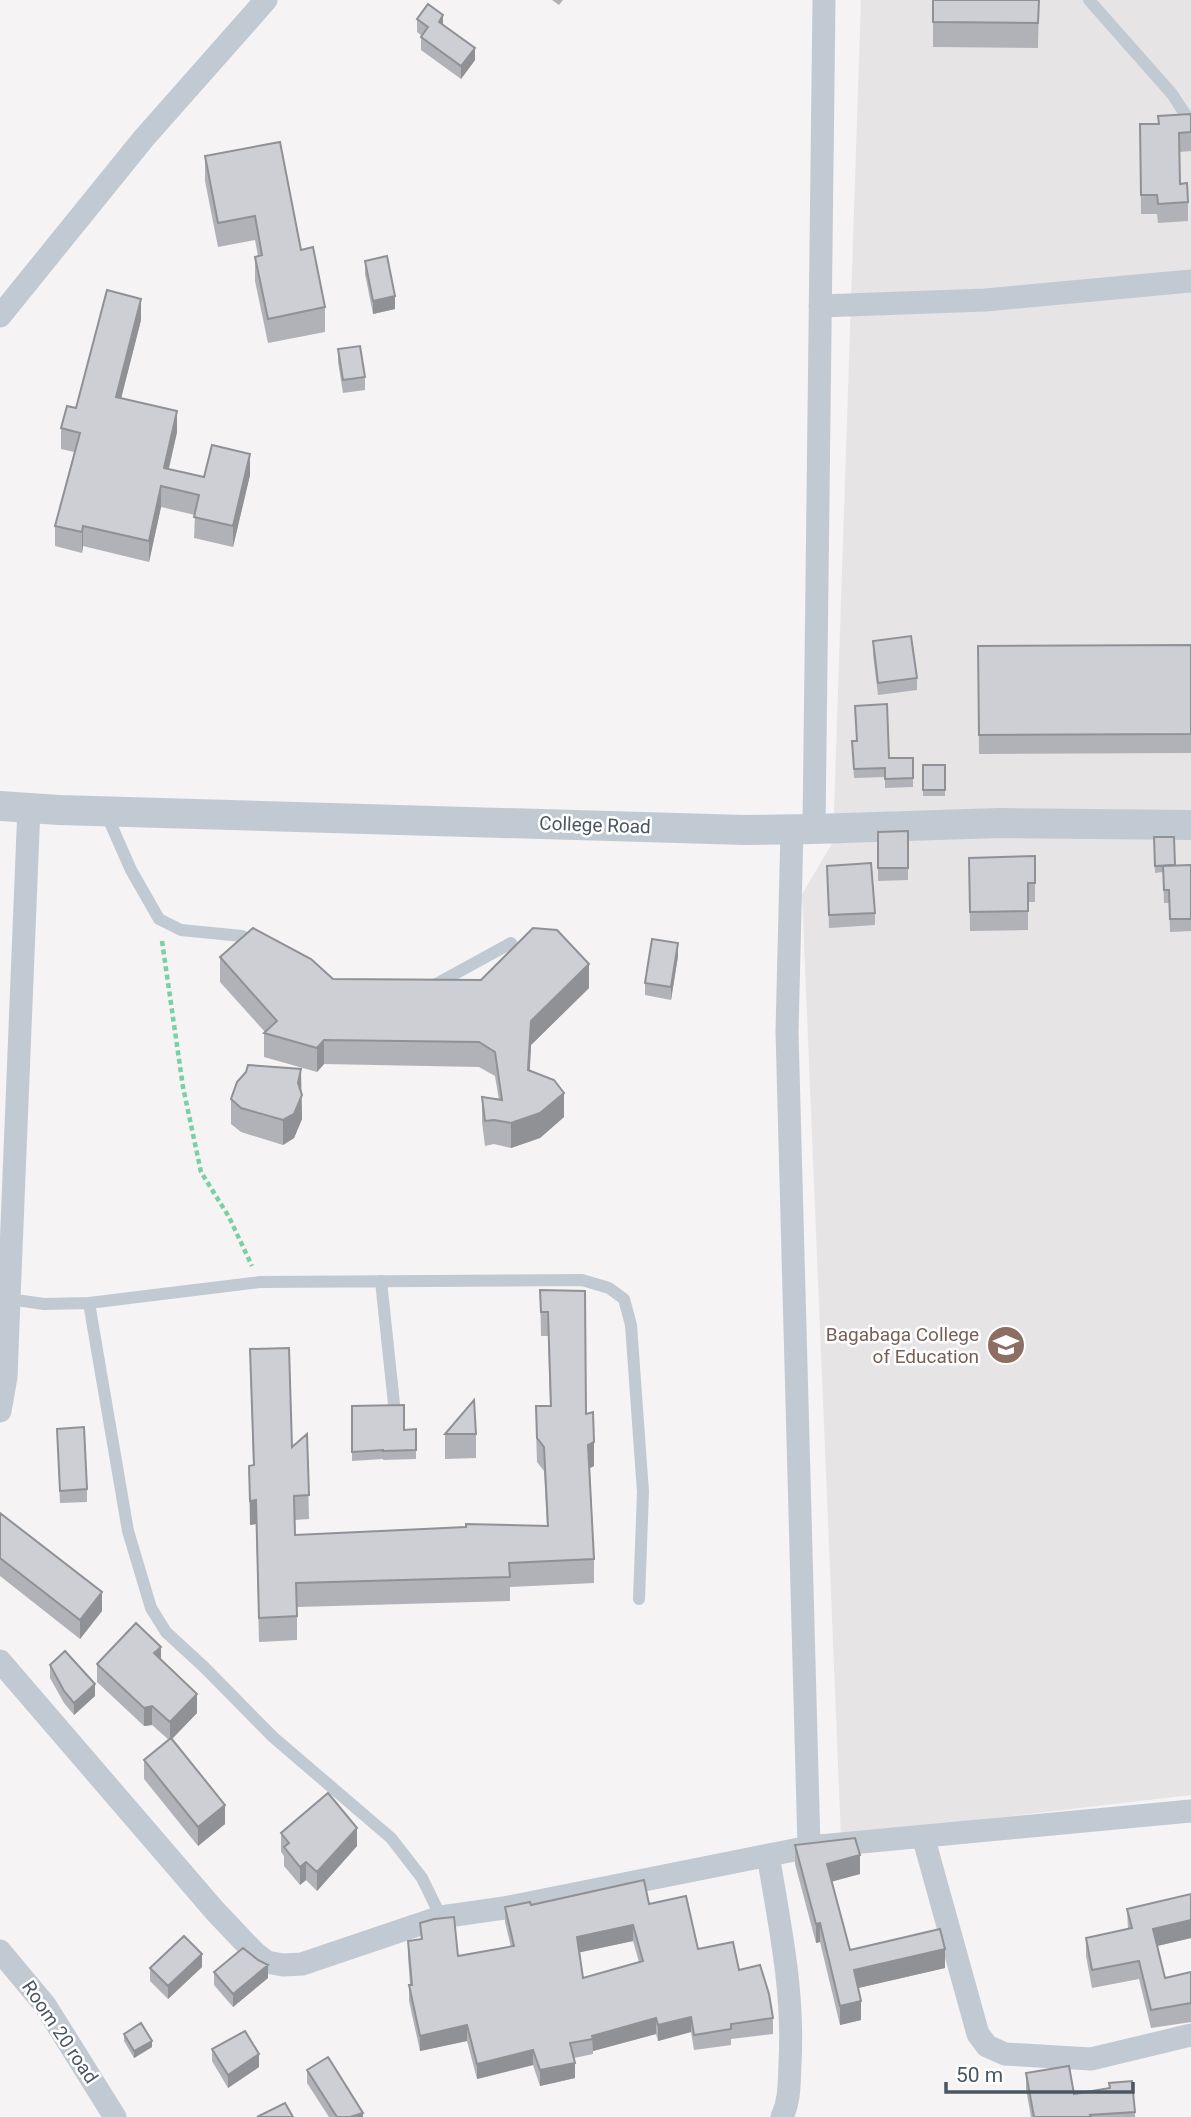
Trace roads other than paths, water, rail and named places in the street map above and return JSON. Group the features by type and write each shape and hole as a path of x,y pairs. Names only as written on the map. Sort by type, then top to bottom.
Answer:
{"street":[{"path":"0,316 144,138 266,0"},
{"path":"809,1847 788,1032 803,830 820,306 824,0"},
{"path":"820,306 985,300 1191,281"},
{"name":"College Road","path":"0,806 803,830 999,823 1191,825"},
{"path":"0,1411 6,1377 4,1298 30,807"},
{"path":"0,1661 254,1952 267,1962 283,1965 302,1964 441,1917 504,1908 809,1847 1191,1811"},
{"path":"923,1836 978,2034 987,2046 1005,2054 1091,2059 1191,2035"},
{"path":"768,1855 790,1982 792,2019 788,2104 782,2117"},
{"name":"Room 20 road","path":"0,1951 45,2005 115,2117"}],"lane":[{"path":"1089,0 1172,94 1191,123"},
{"path":"105,811 131,870 159,919 181,930 242,936 271,952"},
{"path":"412,988 426,989 511,943"},
{"path":"4,1298 44,1304 89,1304 260,1282 582,1280 609,1288 624,1299 631,1325 636,1375 643,1492 639,1599"},
{"path":"381,1281 394,1404"},
{"path":"89,1304 128,1531 151,1608 166,1632 273,1737 391,1838 422,1878 441,1917"}],"place":[{"name":"Bagabaga College of Education","path":"1006,1345"}]}
